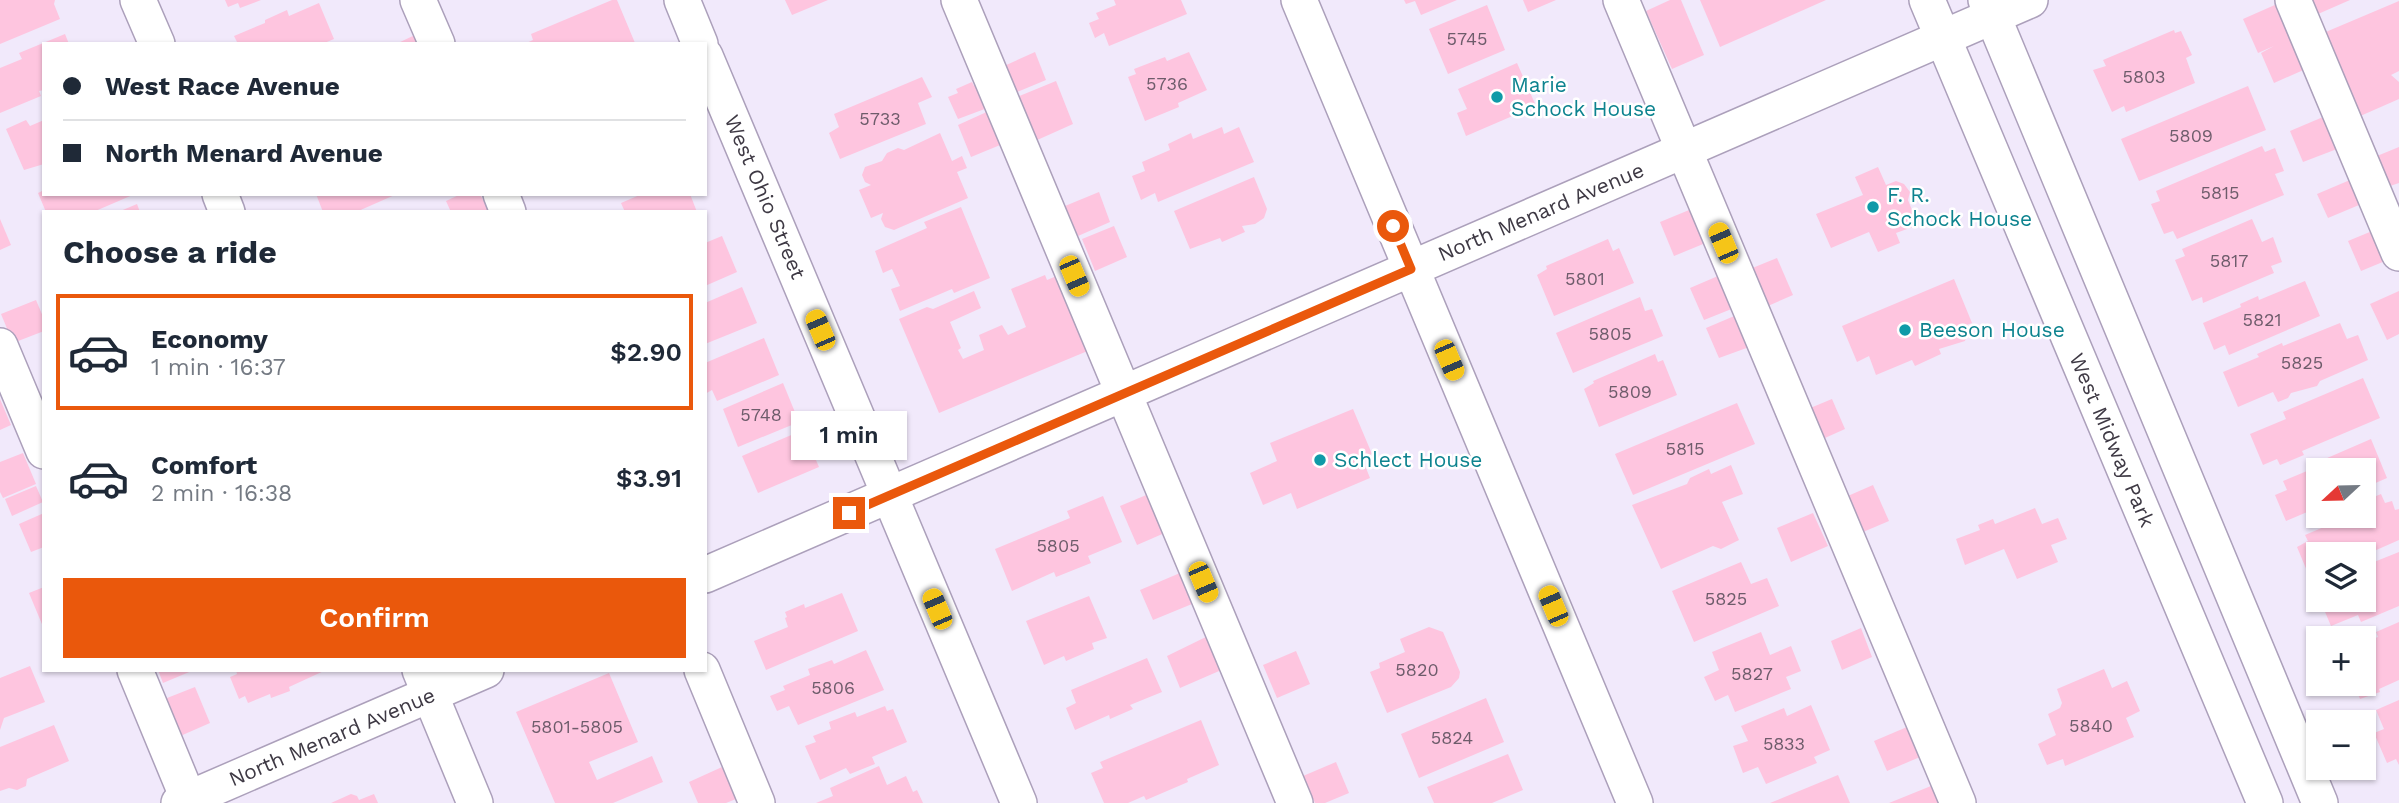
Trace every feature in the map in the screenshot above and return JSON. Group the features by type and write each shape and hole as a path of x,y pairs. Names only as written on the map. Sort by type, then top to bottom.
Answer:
{"street":[{"path":"138,0 156,42"},
{"path":"418,0 436,42"},
{"path":"682,0 699,42"},
{"path":"959,0 1296,803"},
{"path":"1299,0 1635,803"},
{"path":"1621,0 1958,803"},
{"name":"West Midway Park","path":"1927,0 2264,803"},
{"name":"North Menard Avenue","path":"707,574 1943,38 1990,8 2030,0"},
{"path":"2293,0 2399,253"},
{"path":"1990,8 2320,803"},
{"name":"West Ohio Street","path":"707,61 1019,803"},
{"path":"0,346 42,446"},
{"path":"136,672 186,802"},
{"name":"North Menard Avenue","path":"186,802 426,682 476,672"},
{"path":"703,672 757,803"},
{"path":"426,682 475,803"}],"building":[{"path":"0,0 55,0 60,19 0,44"},
{"path":"225,0 261,0 240,8 238,3 228,7"},
{"path":"617,0 635,42 528,42 533,40 531,34"},
{"path":"785,0 828,0 792,15"},
{"path":"1114,0 1181,0 1187,14 1109,46 1104,33 1095,38 1089,23 1099,19 1096,13 1116,5"},
{"path":"1404,0 1457,0 1421,15 1415,1 1406,4"},
{"path":"1523,0 1556,0 1528,12"},
{"path":"1670,0 1681,0 1704,55 1672,69 1646,11"},
{"path":"1700,0 1826,0 1720,47"},
{"path":"2312,0 2350,0 2318,14"},
{"path":"2399,1 2399,71 2391,75 2399,82 2399,99 2358,117 2321,34"},
{"path":"319,3 334,39 327,42 237,42 234,36 287,10 289,16"},
{"path":"2277,4 2308,68 2274,83 2261,53 2274,46 2258,53 2243,19"},
{"path":"1487,5 1505,50 1448,74 1429,29"},
{"path":"2174,30 2175,33 2181,31 2192,55 2186,58 2195,83 2126,112 2124,106 2112,112 2093,70 2106,66 2103,60"},
{"path":"65,34 68,42 46,42"},
{"path":"417,34 420,42 400,42"},
{"path":"42,44 41,96 0,113 0,68 22,59 19,53"},
{"path":"1035,52 1046,80 1015,93 1004,66"},
{"path":"1189,52 1207,90 1178,103 1179,107 1145,121 1128,77 1136,74 1134,69 1165,57 1167,61"},
{"name":"Marie Schock House","path":"1517,63 1536,106 1466,136 1457,113 1467,109 1458,89"},
{"path":"922,77 932,97 918,103 926,124 840,159 829,133 839,127 834,114"},
{"path":"1056,81 1073,124 1035,141 1017,97"},
{"path":"972,82 974,86 980,83 990,107 958,119 948,97 958,93 956,89"},
{"path":"2248,86 2266,130 2139,181 2121,139"},
{"path":"991,110 1005,143 971,157 958,125"},
{"path":"2323,117 2337,149 2303,162 2290,131"},
{"path":"26,120 30,126 42,121 42,165 24,170 6,129"},
{"path":"1222,127 1224,134 1239,127 1254,162 1158,202 1155,193 1141,200 1132,176 1145,171 1142,162 1170,150 1168,144 1191,133 1193,139"},
{"path":"940,133 952,161 962,156 967,168 957,172 968,198 894,230 885,227 881,219 883,213 871,218 859,190 871,185 865,182 862,175 865,167 882,161 887,153 898,148 904,150"},
{"path":"2262,146 2265,152 2275,148 2284,171 2275,174 2284,195 2177,239 2173,231 2164,234 2151,204 2160,201 2156,191"},
{"path":"2399,147 2399,183 2390,186 2377,156"},
{"name":"F. R. Schock House","path":"1878,167 1886,185 1896,181 1904,184 1910,192 1908,200 1918,225 1896,233 1900,243 1878,252 1869,232 1831,248 1816,214 1863,195 1855,177"},
{"path":"1254,177 1267,209 1264,218 1255,224 1242,226 1245,232 1222,242 1220,238 1190,249 1174,211"},
{"path":"2350,180 2359,205 2328,218 2317,194"},
{"path":"42,191 42,196 130,196 98,210 45,210 38,193"},
{"path":"1099,192 1110,222 1078,236 1065,206"},
{"path":"317,196 392,196 361,210 322,210"},
{"path":"457,196 481,196 488,210 450,210 446,201"},
{"path":"637,196 691,196 696,210 624,210 621,203"},
{"path":"137,204 139,210 123,210"},
{"path":"961,207 990,278 954,293 952,289 900,311 891,289 900,286 892,269 883,273 875,251 927,228 924,222"},
{"path":"1694,208 1708,242 1674,256 1660,222"},
{"path":"0,219 11,245 0,250"},
{"path":"2252,219 2262,242 2273,237 2282,262 2271,266 2274,273 2203,303 2202,297 2192,301 2175,260 2185,256 2182,249"},
{"path":"1114,226 1127,257 1095,271 1082,239"},
{"path":"2377,229 2390,259 2361,271 2348,241"},
{"path":"722,236 737,272 707,285 707,242"},
{"path":"1608,239 1613,251 1619,248 1634,283 1554,316 1537,275 1547,269 1546,266"},
{"path":"1777,258 1793,295 1761,309 1745,271"},
{"path":"1725,273 1739,306 1704,320 1690,288"},
{"path":"1045,275 1047,280 1059,275 1090,350 939,413 899,319 927,307 933,309 974,291 981,308 950,322 963,359 984,350 979,335 1002,325 1008,335 1026,327 1011,289"},
{"name":"Beeson House","path":"1954,279 1972,323 1964,326 1967,334 1965,341 1939,349 1941,354 1915,366 1912,360 1876,375 1869,356 1857,362 1842,326"},
{"path":"2305,281 2320,316 2229,355 2225,345 2214,350 2203,323 2241,307 2240,304 2258,296 2259,300"},
{"path":"742,287 757,323 707,343 707,302"},
{"path":"2399,291 2399,334 2387,340 2370,304"},
{"path":"1640,297 1645,311 1652,309 1663,336 1573,373 1556,333"},
{"path":"36,300 42,314 42,332 13,343 1,314"},
{"path":"1739,314 1752,346 1719,358 1706,328"},
{"path":"2340,323 2347,339 2358,335 2368,360 2320,381 2317,386 2291,393 2288,398 2278,402 2273,392 2238,407 2223,372 2259,357 2257,354 2282,343 2283,346"},
{"path":"764,338 779,375 717,401 712,390 707,393 707,362"},
{"path":"1655,354 1658,362 1663,360 1677,395 1599,427 1584,389 1594,383 1593,381"},
{"path":"2363,378 2380,418 2302,451 2304,455 2280,465 2277,459 2263,465 2250,434 2286,419 2283,412"},
{"path":"783,383 799,422 738,447 723,409"},
{"path":"0,399 11,425 0,430"},
{"path":"1832,399 1845,429 1816,442 1803,411"},
{"path":"1737,403 1755,444 1633,495 1615,454"},
{"name":"Schlect House","path":"1353,409 1372,454 1362,458 1370,478 1297,509 1291,493 1263,505 1250,473 1277,461 1270,443"},
{"path":"803,430 819,467 758,493 742,456"},
{"path":"2371,439 2387,478 2376,483 2376,458 2327,458"},
{"path":"23,453 36,484 3,498 0,492 0,462"},
{"path":"1731,465 1743,494 1722,502 1739,540 1721,549 1713,546 1661,569 1632,505 1687,484 1690,478 1709,469 1711,474"},
{"path":"2306,471 2306,513 2286,521 2275,495 2287,490 2283,481"},
{"path":"1873,485 1889,521 1856,535 1841,499"},
{"path":"36,486 42,502 12,516 5,499"},
{"path":"1151,493 1167,532 1137,545 1120,506"},
{"path":"2381,494 2385,503 2392,501 2395,510 2399,509 2399,540 2376,550 2376,542 2306,542 2305,535 2322,528 2376,528 2376,496"},
{"path":"1103,496 1122,542 1088,556 1091,563 1056,577 1054,572 1012,591 995,549 1070,518 1067,511"},
{"path":"2035,508 2042,524 2058,518 2067,539 2051,545 2058,562 2017,579 2004,549 1965,565 1956,539 1980,530 1978,525 1993,519 1995,524"},
{"path":"1813,513 1828,546 1791,562 1777,528"},
{"path":"42,514 42,548 31,552 19,524"},
{"path":"2306,542 2306,569 2297,547"},
{"path":"2399,552 2399,606 2361,622 2358,615 2331,626 2325,612 2376,612 2376,561"},
{"path":"1741,562 1751,584 1767,578 1779,606 1694,642 1672,591"},
{"path":"1180,573 1192,604 1153,620 1140,590"},
{"path":"42,588 42,624 29,593"},
{"path":"842,593 858,631 766,670 754,641 788,627 785,612 804,604 805,608"},
{"path":"1089,596 1107,638 1092,643 1094,649 1066,661 1064,656 1044,665 1026,621"},
{"path":"2399,622 2399,680 2379,689 2380,692 2376,693 2378,637 2376,632"},
{"path":"1429,627 1443,632 1460,672 1459,678 1451,687 1387,713 1370,672 1380,668 1379,663 1405,652 1400,639"},
{"path":"1861,628 1872,657 1842,670 1831,641"},
{"path":"1761,632 1770,655 1791,646 1801,671 1786,677 1791,689 1735,712 1728,695 1715,701 1704,677 1719,670 1712,652"},
{"path":"1212,634 1226,668 1180,688 1167,656"},
{"path":"866,650 884,690 798,725 789,706 777,711 770,696 785,690 783,686 810,675 808,669 832,660 834,664"},
{"path":"1296,651 1310,684 1277,698 1263,665"},
{"path":"1147,658 1162,692 1130,705 1133,709 1110,719 1109,715 1075,730 1066,708 1076,703 1071,690"},
{"path":"30,666 45,702 4,718 0,730 0,678"},
{"path":"2104,669 2112,688 2127,681 2140,711 2126,718 2134,737 2065,766 2063,759 2047,765 2038,744 2056,735 2048,714 2060,708 2062,703 2057,689"},
{"path":"159,672 189,672 163,683"},
{"path":"322,672 289,687 290,691 271,698 270,694 248,703 245,696 239,699 230,677 237,674"},
{"path":"609,673 638,742 589,762 597,780 652,756 663,782 613,803 555,803 516,712"},
{"path":"195,687 210,723 178,737 162,700"},
{"path":"1486,698 1504,742 1419,778 1401,734"},
{"path":"2399,700 2399,765 2396,759 2387,763 2376,738 2376,732 2384,729 2376,710"},
{"path":"1811,705 1830,750 1814,757 1817,763 1766,784 1758,767 1743,773 1733,746 1748,741 1741,726 1784,708 1787,716"},
{"path":"885,706 887,711 893,709 907,742 872,757 875,764 850,774 846,768 820,780 805,746 816,742 813,736 831,729 829,722 855,712 857,717"},
{"path":"1201,720 1219,765 1146,800 1144,796 1128,803 1104,803 1091,773 1103,768 1100,762"},
{"path":"54,725 69,761 27,779 26,786 17,790 9,788 0,791 0,747"},
{"path":"1907,727 1920,757 1887,771 1874,741"},
{"path":"1508,754 1523,790 1492,803 1434,803 1427,787"},
{"path":"1336,762 1349,793 1325,803 1315,803 1303,776"},
{"path":"879,766 887,785 906,776 913,792 917,790 923,803 816,803 833,796 830,788"},
{"path":"722,767 736,799 726,803 698,803 689,782"},
{"path":"1838,775 1850,803 1770,803"},
{"path":"1931,786 1938,803 1889,803"},
{"path":"351,794 359,800 374,794 378,803 331,803"}],"place":[{"name":"Marie Schock House","path":"1497,97"},
{"name":"F. R. Schock House","path":"1873,207"},
{"name":"Beeson House","path":"1905,330"},
{"name":"Schlect House","path":"1320,460"}],"route":[{"path":"849,513 1411,269 1393,226"}]}
